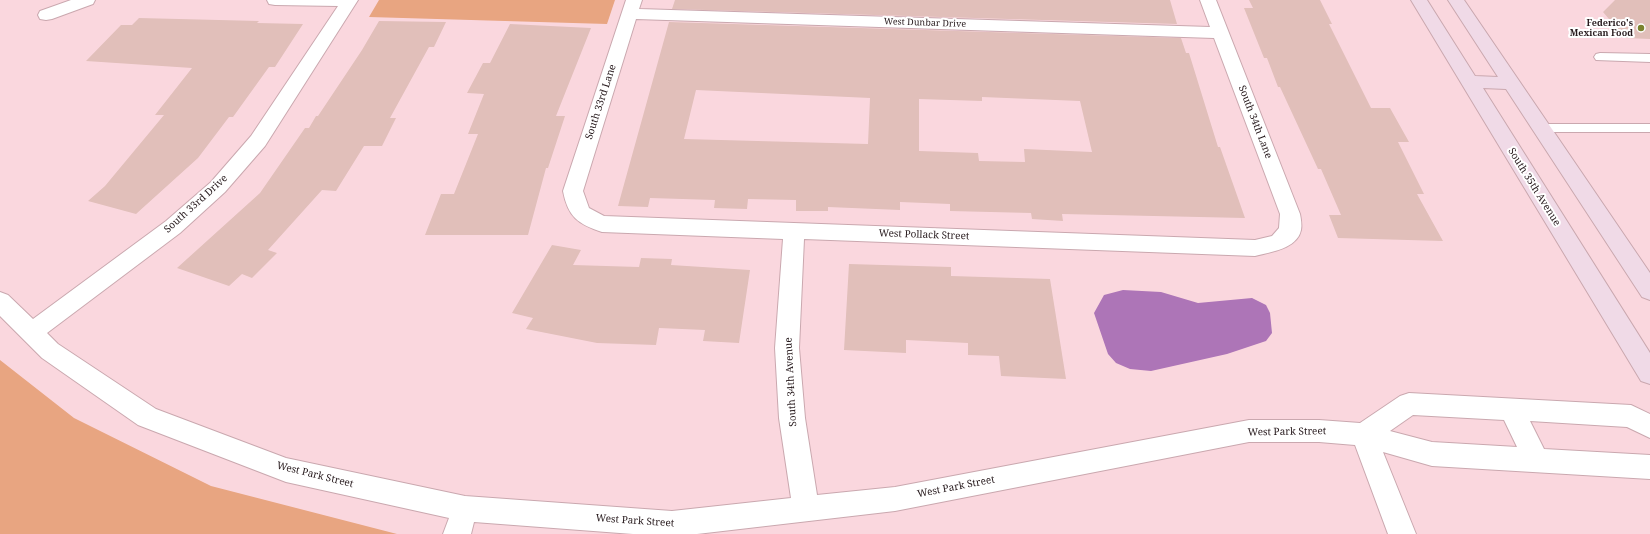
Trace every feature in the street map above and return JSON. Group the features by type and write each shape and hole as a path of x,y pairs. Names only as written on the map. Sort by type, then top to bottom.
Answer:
{"main road":[{"name":"South 35th Avenue","path":"1419,0 1650,374"},
{"path":"1456,0 1650,291"},
{"path":"1468,81 1513,84"}],"street":[{"path":"46,15 86,0"},
{"path":"275,0 349,1"},
{"name":"South 34th Lane","path":"1208,0 1290,214 1290,231 1279,242"},
{"name":"South 33rd Drive","path":"32,332 173,228 218,186 258,141 349,1"},
{"name":"West Dunbar Drive","path":"632,7 1221,32"},
{"name":"South 33rd Lane","path":"575,205 573,191 632,7"},
{"name":"West Pollack Street","path":"575,205 584,217 602,224 1256,248 1279,242"},
{"name":"South 34th Avenue","path":"794,230 787,348 792,418 806,509"},
{"name":"West Park Street","path":"0,301 50,351 147,417 286,470 465,509 672,524 895,499 1249,431 1319,431 1364,435 1432,454 1650,467"},
{"path":"1402,534 1364,435 1409,404 1631,416 1650,427"},
{"path":"1512,410 1536,460"},
{"path":"457,534 465,509"}],"lane":[{"path":"1600,57 1650,58"},
{"path":"1542,128 1650,128"}],"shaded area":[{"path":"379,0 615,0 607,24 369,17"},
{"path":"1123,290 1161,292 1198,303 1252,298 1266,305 1270,313 1272,333 1266,341 1227,354 1151,371 1130,369 1116,363 1108,354 1094,313 1104,295"},
{"path":"0,360 74,418 211,486 397,534 0,534"}],"building":[{"path":"675,0 1170,0 1177,24 672,9"},
{"path":"1249,0 1320,0 1332,24 1329,24 1371,108 1390,108 1409,142 1398,142 1424,194 1417,194 1443,241 1338,238 1329,215 1341,215 1321,169 1318,169 1280,87 1278,87 1267,58 1264,58 1244,8 1253,8"},
{"path":"1615,0 1650,0 1650,39 1625,38 1603,12"},
{"path":"139,18 259,21 257,23 303,24 275,67 269,67 233,117 229,117 198,158 136,214 88,201 105,186 164,115 155,115 192,68 86,61 121,25 132,25"},
{"path":"379,21 446,22 434,47 429,47 390,118 396,118 382,146 364,146 336,191 322,190 268,250 277,253 252,278 242,274 229,286 177,268 260,193 305,128 309,128 316,116 318,116 362,50"},
{"path":"669,22 1181,38 1186,53 1189,53 1218,147 1220,147 1245,218 1062,214 1063,221 1032,219 1031,213 950,211 950,204 900,202 900,210 828,207 828,211 796,211 796,200 748,199 747,209 714,208 715,200 650,198 648,207 618,206","holes":["696,90 870,98 868,144 684,139","982,97 1080,101 1092,152 1024,149 1025,162 979,161 978,153 919,151 919,99 982,101"]},
{"path":"510,24 591,28 556,116 565,116 548,168 546,168 528,235 425,235 441,194 454,194 478,134 468,134 484,94 467,93 483,63 490,63"},
{"path":"552,245 581,250 573,265 639,267 641,258 672,259 671,265 750,270 739,343 703,341 705,330 659,328 656,345 597,343 526,329 533,318 512,313"},
{"path":"849,264 951,267 951,276 1050,279 1066,379 1001,376 999,356 968,355 968,343 906,340 906,353 844,350"}],"place":[{"name":"Federico's Mexican Food","path":"1641,28"}]}
